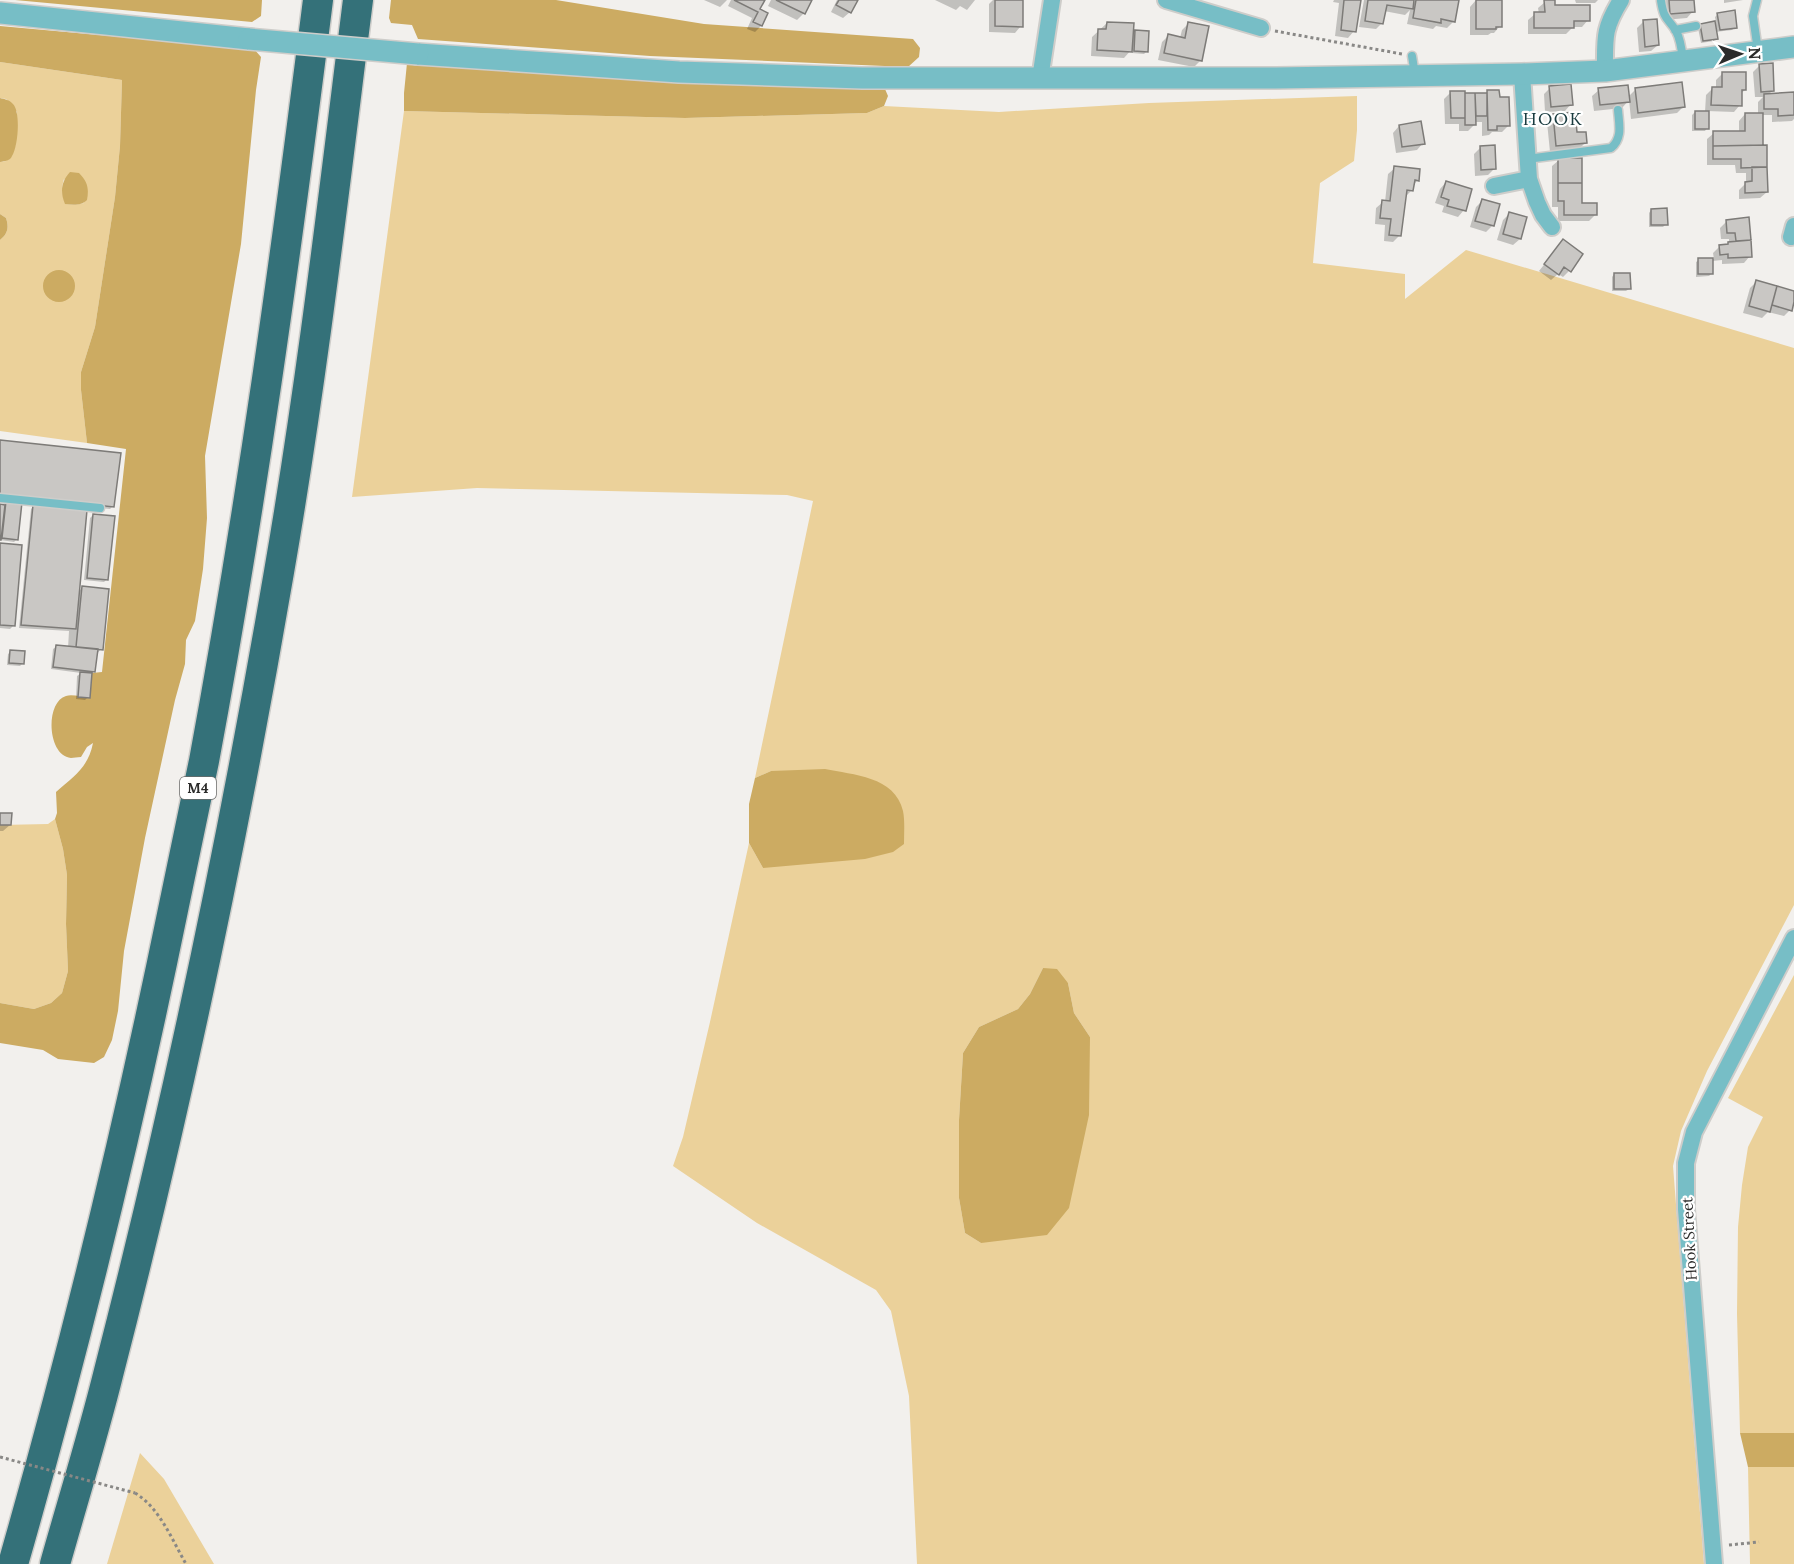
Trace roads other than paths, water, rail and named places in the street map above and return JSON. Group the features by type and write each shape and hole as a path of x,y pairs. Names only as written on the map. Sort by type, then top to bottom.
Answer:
{"highway":[{"name":"M4","path":"13,1564 52,1427 106,1214 158,984 204,762 263,416 318,0"},
{"name":"M4","path":"55,1564 108,1375 142,1238 200,985 240,791 280,570 304,415 358,0"}],"street":[{"path":"1040,79 1052,0"},
{"path":"1166,0 1261,28"},
{"path":"1605,71 1607,24 1621,0"},
{"path":"0,13 418,54 680,72 862,78 1276,78 1414,65 1522,74 1605,71 1794,47"},
{"path":"1522,74 1529,179 1540,208 1552,227"},
{"path":"1494,186 1529,179"},
{"name":"Hook Street","path":"1714,1564 1687,1221 1686,1163 1694,1132 1794,938"}],"lane":[{"path":"1757,0 1753,16 1758,52"},
{"path":"1661,1 1666,19 1679,39 1684,62"},
{"path":"1675,30 1696,26"},
{"path":"1527,159 1611,148 1620,136 1618,110"},
{"path":"0,498 100,508"}],"district":[{"name":"HOOK","path":"1553,118"}]}
